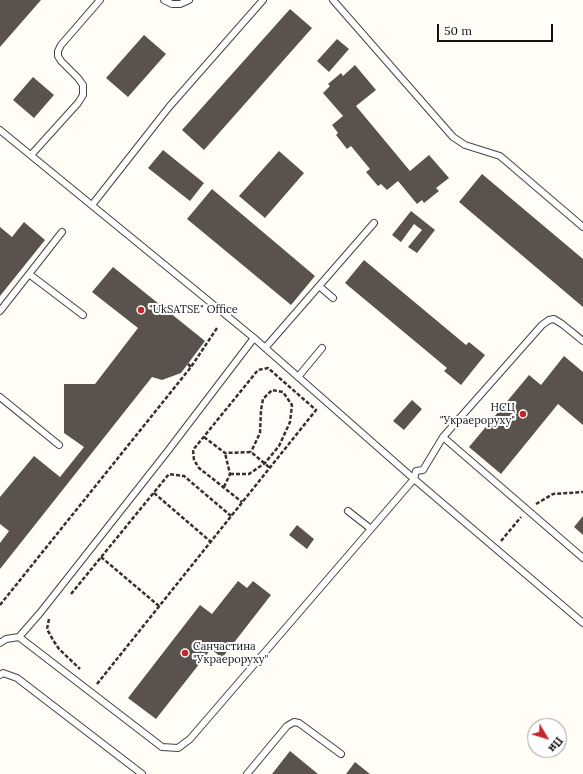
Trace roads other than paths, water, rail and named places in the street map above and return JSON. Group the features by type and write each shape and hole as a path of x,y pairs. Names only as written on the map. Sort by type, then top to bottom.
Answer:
{"lane":[{"path":"31,155 78,103 83,95 82,85 78,78 60,61 58,50 100,0"},
{"path":"164,0 172,4 180,4 189,0"},
{"path":"92,205 169,107 263,0"},
{"path":"333,0 453,137 465,145 500,156 583,227"},
{"path":"0,130 254,338 414,479 583,623"},
{"path":"265,348 374,223"},
{"path":"0,311 62,232"},
{"path":"29,274 83,315"},
{"path":"319,286 333,298"},
{"path":"0,642 6,639 19,638 162,747 178,748 190,739 414,479 416,471 423,470 443,437 542,325 549,320 554,319 583,341"},
{"path":"19,638 167,452 254,338"},
{"path":"298,377 322,348"},
{"path":"0,397 58,445"},
{"path":"443,437 583,558"},
{"path":"348,511 371,529"},
{"path":"0,675 10,675 28,686 142,774"},
{"path":"249,773 288,726 294,722 299,723 341,754"}],"place":[{"name":"\"UkSATSE\" Office","path":"141,310"},
{"name":"НСЦ \"Украероруху\"","path":"523,414"},
{"name":"Санчастина \"Украероруху\"","path":"185,653"}]}
